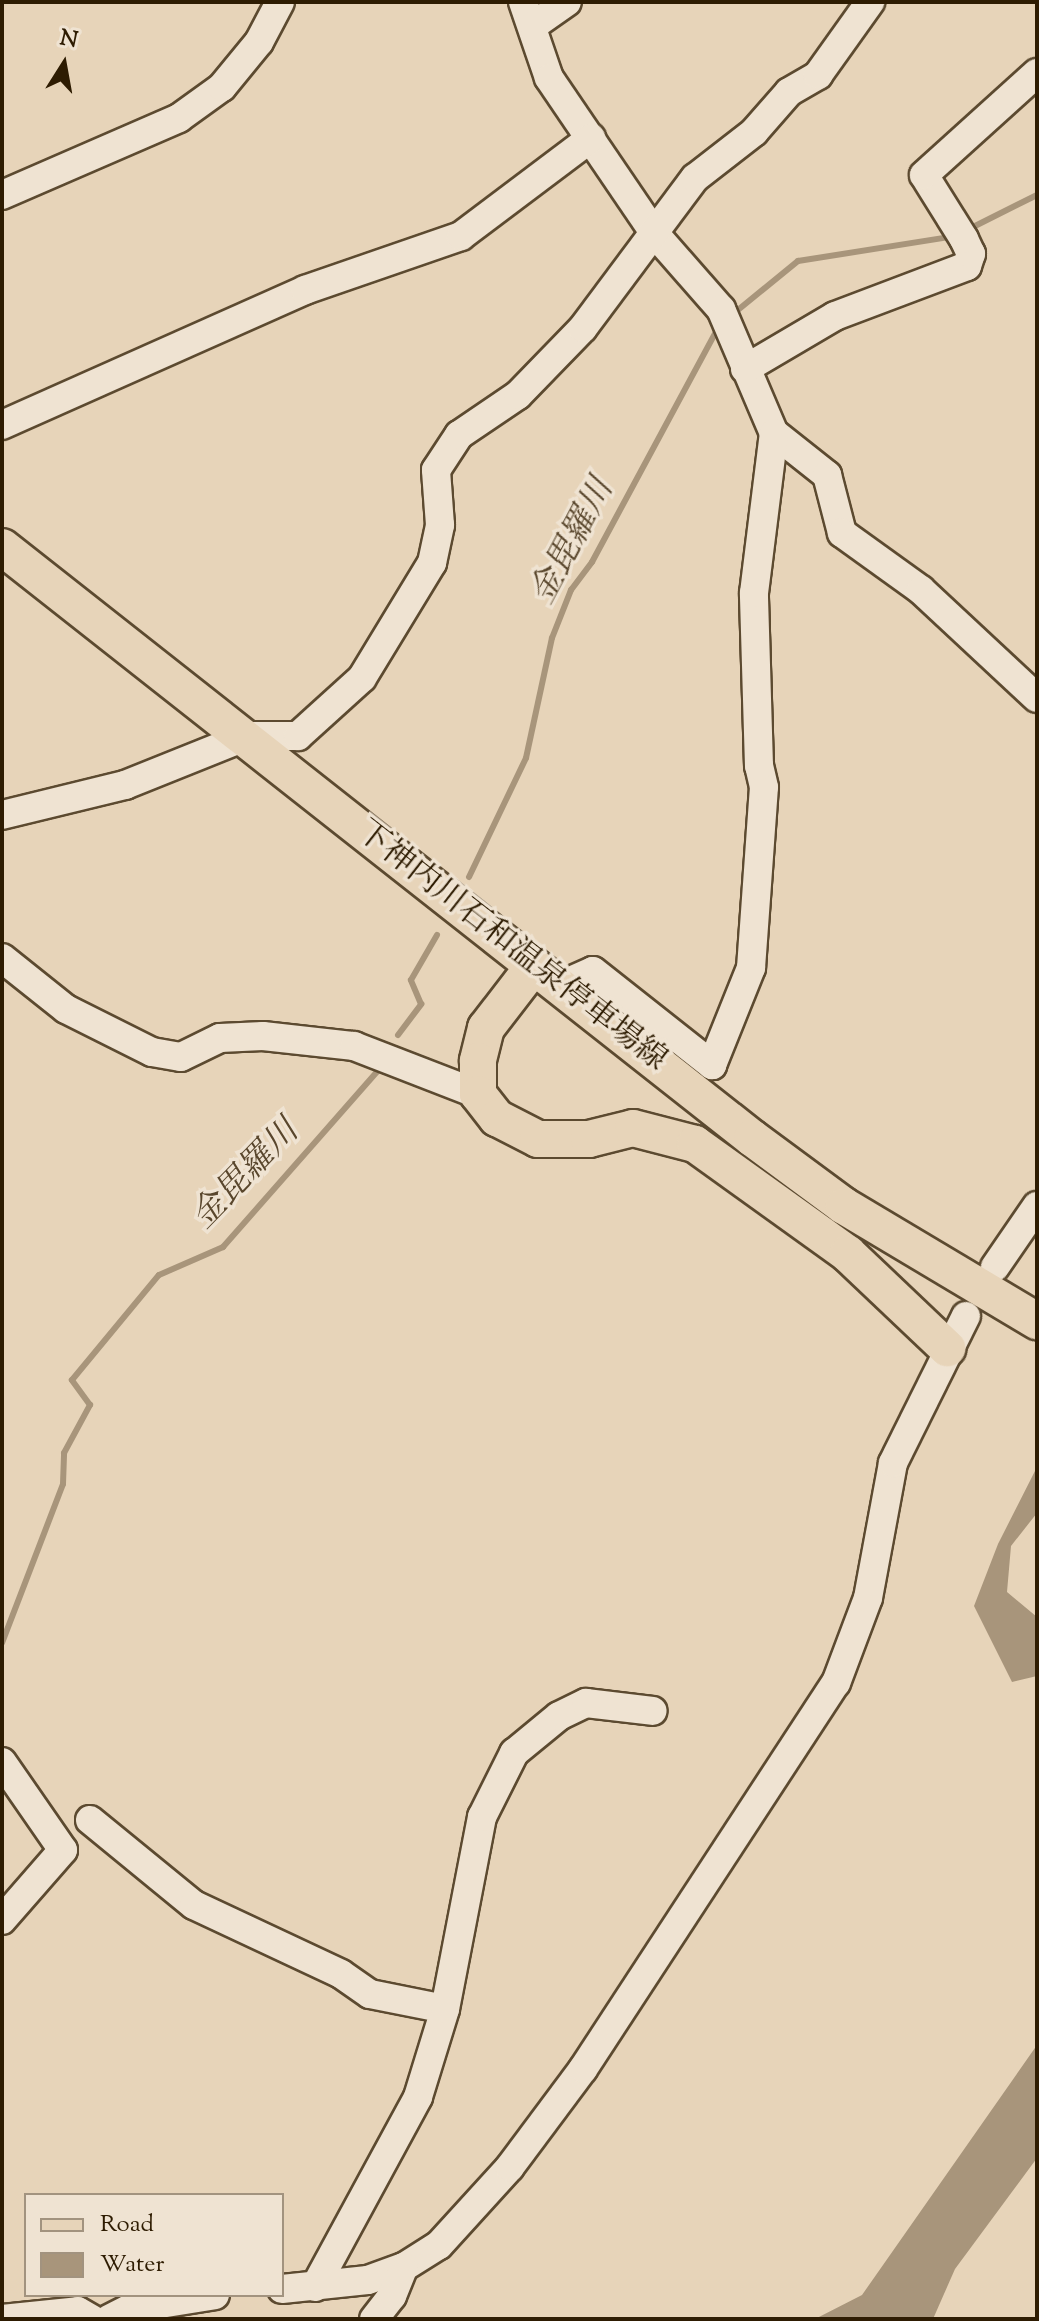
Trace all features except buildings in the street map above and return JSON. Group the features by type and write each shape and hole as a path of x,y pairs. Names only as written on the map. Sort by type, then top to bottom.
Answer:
{"main road":[{"name":"下神内川石和温泉停車場線","path":"2,547 247,736 546,976 844,1206 1037,1321"},
{"path":"546,976 486,1028 478,1061 478,1094 497,1118 538,1139 589,1139 633,1128 695,1144 848,1254 947,1348"}],"street":[{"path":"2,195 179,118 222,87 259,42 280,2"},
{"path":"567,2 528,13 549,78 655,234 721,309 774,433 827,475 842,533 921,590 1037,698"},
{"path":"2,815 125,785 247,736 298,736 362,678 432,563 440,525 436,470 459,435 518,395 583,328 695,178 754,132 789,92 818,75 870,2"},
{"path":"745,369 835,316 967,266 971,254 924,175 1037,73"},
{"path":"2,425 305,290 461,236 591,138"},
{"path":"546,976 593,971 712,1065 751,968 764,787 759,766 754,593 774,433"},
{"path":"2,958 66,1009 152,1052 181,1057 220,1038 263,1036 354,1046 478,1094"},
{"path":"995,1267 1037,1206"},
{"path":"284,2289 368,2280 404,2267 439,2245 528,2143 645,1980 822,1707 853,1645 868,1598 893,1463 947,1348 966,1316"},
{"path":"315,2287 418,2097 445,2009 482,1817 514,1753 559,1716 586,1703 653,1711"},
{"path":"2,1762 63,1850 2,1920"},
{"path":"90,1820 194,1905 341,1974 370,1994 445,2009"},
{"path":"374,2319 392,2296 404,2267"},
{"path":"109,2319 129,2309 203,2297"},
{"path":"2,2319 78,2311 92,2319"}],"water":[{"path":"1037,1467 1037,1513 1011,1546 1007,1592 1037,1617 1037,1676 1012,1682 974,1606 998,1544"},
{"path":"1037,2045 1037,2158 955,2269 933,2319 815,2319 862,2295"}],"waterway":[{"name":"金毘羅川","path":"969,229 1037,195"},
{"name":"金毘羅川","path":"733,314 798,261 955,236"},
{"name":"金毘羅川","path":"469,877 526,758 552,638 571,590 592,562 716,332"},
{"name":"金毘羅川","path":"398,1035 421,1004 411,980 437,935"},
{"name":"金毘羅川","path":"2,1643 63,1484 64,1453 90,1405 72,1380 159,1275 223,1247 382,1066"}]}
